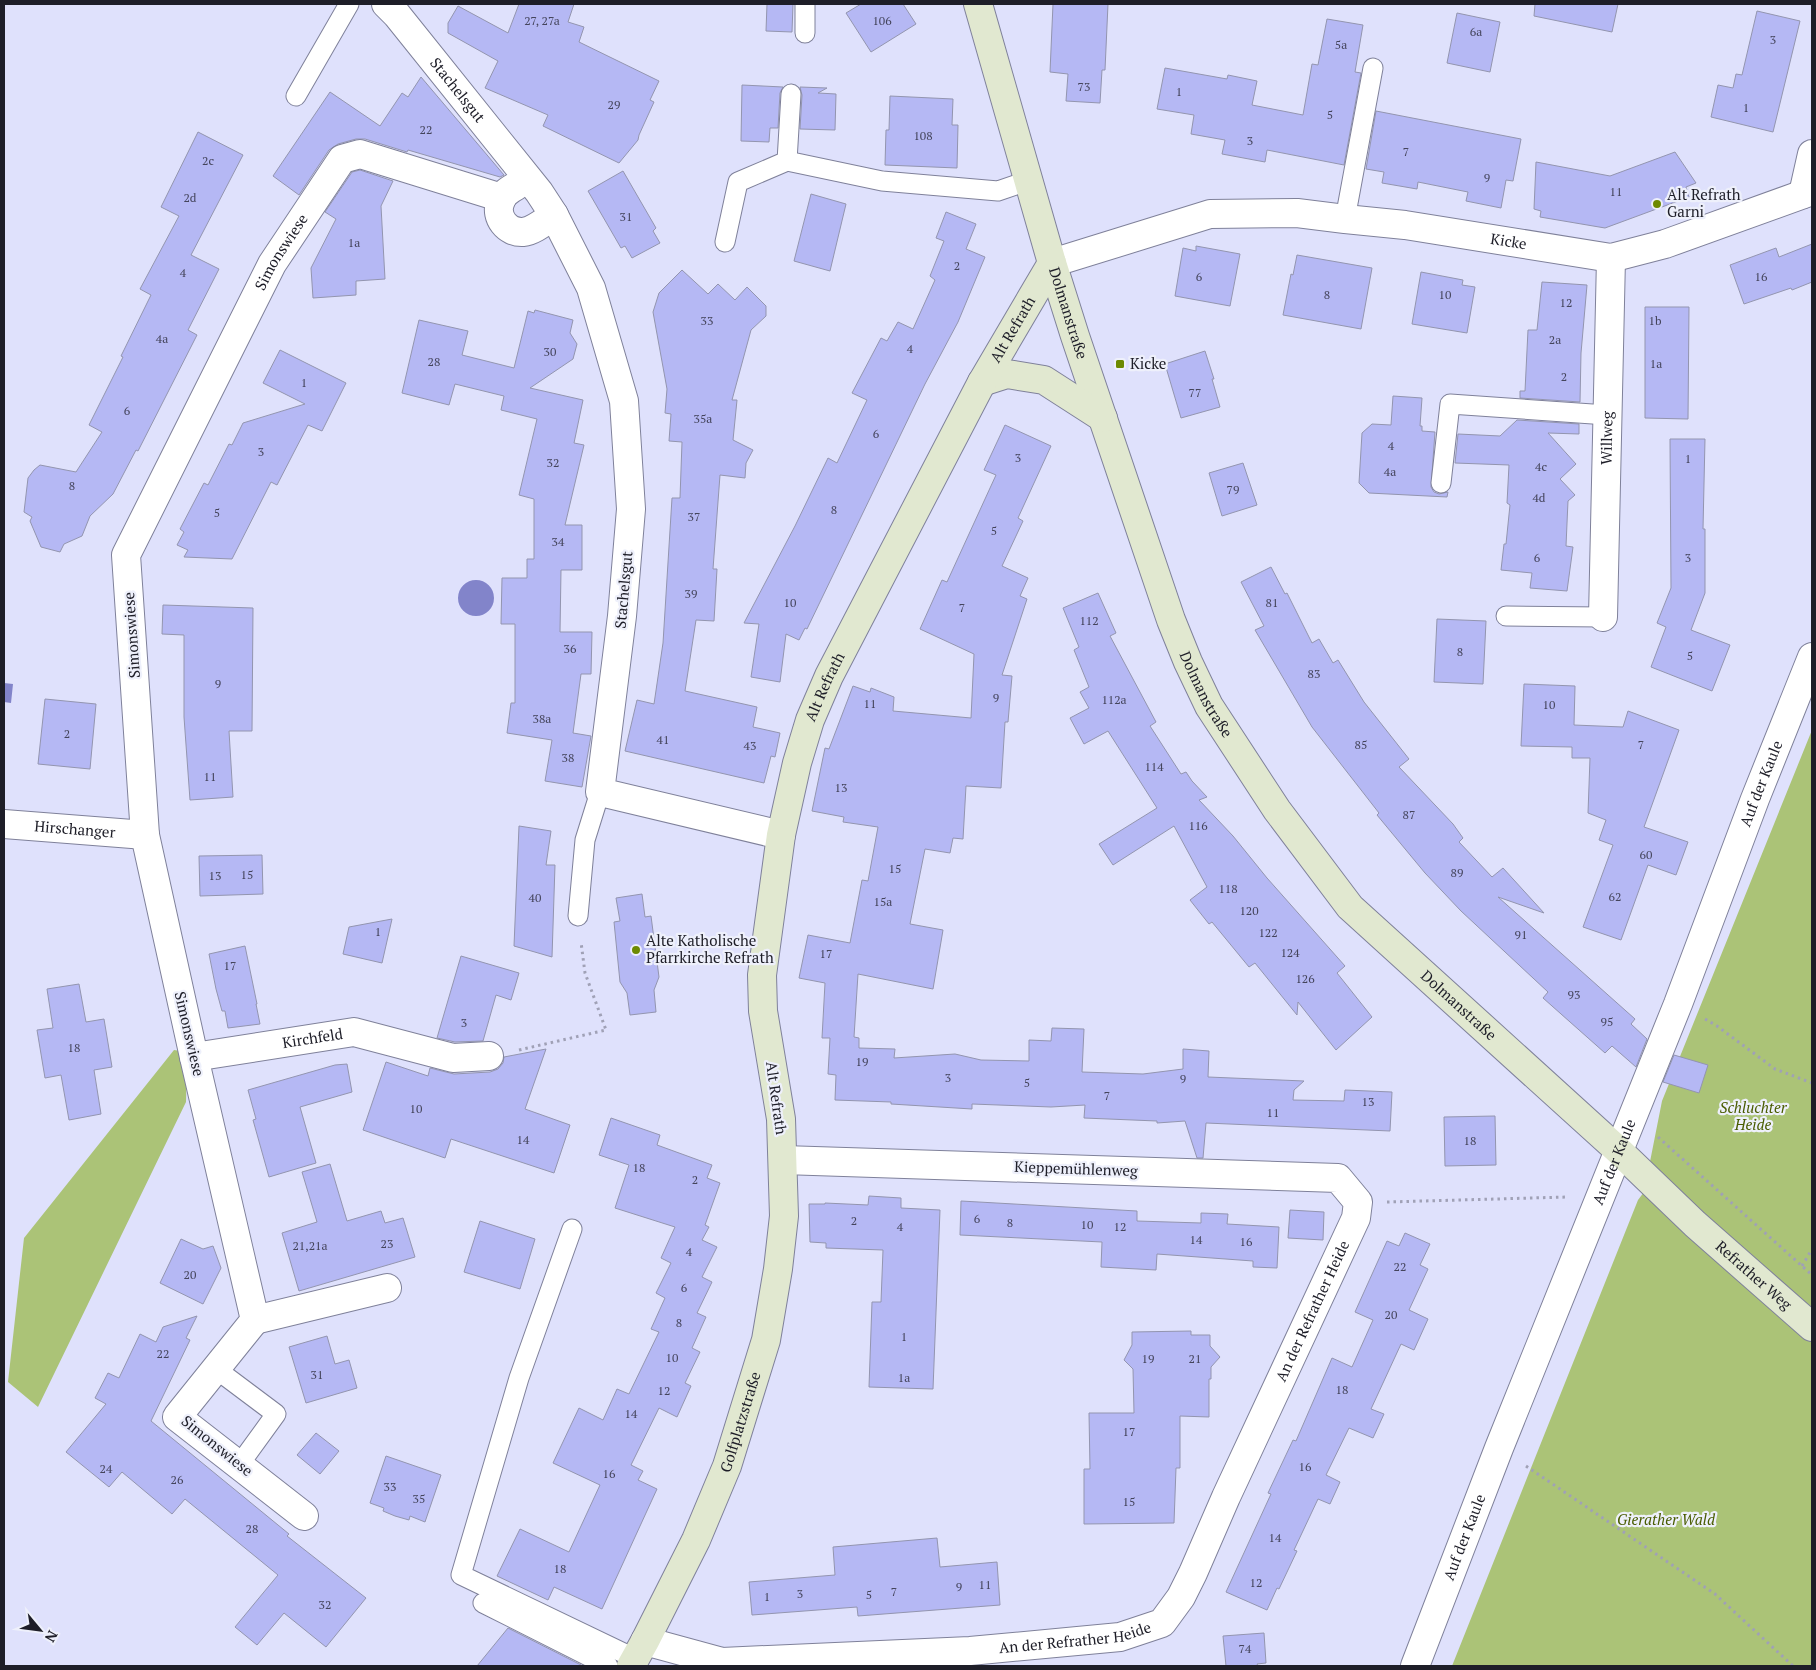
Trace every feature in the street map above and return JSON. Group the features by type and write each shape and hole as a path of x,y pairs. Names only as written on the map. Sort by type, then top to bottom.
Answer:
{"main road":[{"name":"Dolmanstraße","path":"978,4 1030,180 1052,263 1103,418 1171,620 1209,706 1277,810 1350,907 1619,1151 1695,1224"},
{"name":"Alt Refrath","path":"783,1160 781,1119 763,1011 762,975 781,835 797,763 810,720 828,676 982,382 1052,263"},
{"path":"982,382 1007,374 1044,380 1103,418"},
{"name":"Golfplatzstraße","path":"637,1655 696,1540 727,1466 766,1340 778,1269 784,1216 783,1160"},
{"name":"Refrather Weg","path":"1695,1224 1812,1327"}],"street":[{"name":"Stachelsgut","path":"386,4 397,15 539,192 554,215 591,288 624,401 631,509 622,616 600,792"},
{"name":"Simonswiese","path":"304,1516 178,1417 255,1320 145,835 126,555 272,264 342,159 360,154 502,198"},
{"path":"1808,192 1812,154"},
{"path":"528,179 506,192 502,198 499,204 501,220 507,227 523,232 532,229 554,215"},
{"name":"Kicke","path":"1052,263 1210,214 1297,214 1345,218 1405,225 1611,258 1665,244 1808,192"},
{"name":"Willweg","path":"1603,617 1611,258"},
{"name":"Auf der Kaule","path":"1415,1666 1499,1448 1634,1116 1755,799 1812,657"},
{"path":"600,792 781,835"},
{"name":"Hirschanger","path":"4,824 145,835"},
{"name":"Kirchfeld","path":"194,1057 354,1032 453,1058 489,1056"},
{"name":"Kieppemühlenweg","path":"783,1160 1338,1178 1358,1202"},
{"name":"An der Refrather Heide","path":"637,1655 722,1662 970,1652 1120,1637 1162,1623 1181,1597 1193,1573 1226,1497 1356,1218 1358,1202"},
{"path":"255,1320 387,1288"}],"lane":[{"path":"296,96 349,4"},
{"path":"805,4 805,33"},
{"path":"1345,218 1374,68"},
{"path":"787,161 791,94"},
{"path":"725,242 738,182 787,161 882,181 998,191 1030,180"},
{"path":"1440,483 1450,404 1607,415"},
{"path":"1506,616 1603,617"},
{"path":"578,916 585,840 600,792"},
{"path":"572,1228 519,1378 461,1575 637,1655"},
{"path":"216,1369 276,1414 239,1465"},
{"path":"483,1603 608,1666"}],"path":[{"path":"489,1056 606,1030 585,973 578,916"},
{"path":"1678,1004 1717,1026 1775,1069 1812,1083"},
{"path":"1634,1116 1812,1275"},
{"path":"1358,1202 1601,1196"},
{"path":"1802,1266 1812,1249"},
{"path":"1499,1448 1716,1594 1793,1666"}],"green space":[{"name":"Gierather Wald","path":"1812,730 1812,1666 1452,1666 1638,1200 1644,1192 1662,1101"},
{"path":"174,1050 187,1052 186,1102 38,1407 8,1382 24,1238"}],"water":[{"path":"476,580 483,581 489,585 493,591 493,605 489,611 483,615 476,616 469,615 463,611 459,605 458,598 459,591 463,585 469,581"},
{"path":"4,683 13,684 11,703 4,702"}],"building":[{"path":"519,4 574,4 568,22 584,27 579,42 659,81 650,100 654,102 638,140 619,163 543,126 548,115 485,88 498,61 448,33 448,23 458,6 508,33"},
{"path":"767,4 793,4 792,32 766,31"},
{"path":"861,4 903,4 916,24 871,52 846,13"},
{"path":"1053,4 1108,4 1105,70 1102,70 1100,103 1066,101 1068,74 1050,72"},
{"path":"1535,4 1618,4 1612,32 1534,16"},
{"path":"1757,11 1800,21 1773,132 1711,117 1718,85 1733,88 1736,74 1742,75"},
{"path":"1457,13 1500,22 1490,72 1447,63"},
{"path":"1327,19 1363,25 1355,72 1361,73 1344,165 1267,150 1265,162 1222,154 1225,140 1191,134 1194,115 1157,109 1165,68 1227,79 1228,75 1257,81 1252,105 1303,115 1312,64 1318,65"},
{"path":"421,77 504,175 500,177 408,150 407,152 365,139 356,139 338,144 329,150 299,195 273,176 330,92 380,126 402,93 408,97"},
{"path":"742,85 783,87 780,93 778,128 770,128 769,142 741,141"},
{"path":"800,87 827,88 818,93 836,94 835,130 800,129 802,95"},
{"path":"890,96 953,99 952,125 958,125 957,168 885,165 886,130 889,130"},
{"path":"1376,111 1521,139 1513,181 1506,180 1501,208 1466,201 1468,192 1418,182 1417,189 1382,183 1384,172 1366,169"},
{"path":"198,132 243,155 191,255 219,269 188,330 197,335 138,451 136,450 113,494 90,516 82,536 64,544 60,552 41,547 30,521 32,517 24,512 28,478 40,465 76,472 102,432 89,425 151,295 140,289 179,216 161,207"},
{"path":"1675,152 1696,183 1686,187 1689,197 1605,228 1540,217 1541,211 1534,209 1536,162 1610,176"},
{"path":"360,170 393,181 381,206 385,279 356,281 356,295 313,298 311,268 336,219 325,212 352,172"},
{"path":"623,171 656,228 653,231 660,243 632,258 625,246 621,248 588,191"},
{"path":"811,194 846,204 830,271 794,261"},
{"path":"946,212 976,224 966,249 985,257 958,322 925,384 807,629 805,628 799,640 786,634 780,682 751,677 759,624 744,623 828,458 837,463 867,400 852,393 881,338 887,341 898,322 913,329 935,280 930,276 944,241 936,238"},
{"path":"1812,244 1812,282 1744,304 1730,265 1776,248 1779,257"},
{"path":"1196,246 1240,254 1230,306 1175,296 1183,248 1196,251"},
{"path":"1297,255 1372,268 1361,329 1283,315 1291,274 1293,275"},
{"path":"682,270 708,294 718,284 735,300 747,287 766,306 766,316 751,330 732,400 737,400 733,440 753,450 746,463 745,478 720,475 713,569 717,569 714,621 696,620 685,691 757,707 753,727 780,733 775,757 771,756 764,783 625,751 637,700 654,704 663,643 672,498 680,498 682,442 669,441 671,414 665,413 667,389 653,312 659,293"},
{"path":"1421,272 1463,280 1462,285 1475,287 1467,333 1412,324"},
{"path":"1542,282 1587,285 1581,353 1580,402 1520,398 1520,391 1525,391 1528,330 1537,330"},
{"path":"1645,307 1689,307 1688,419 1645,418"},
{"path":"535,310 573,320 570,333 577,344 573,359 530,388 583,400 574,443 584,445 565,525 582,525 582,570 561,570 560,632 592,632 591,674 581,674 573,733 591,736 582,787 545,781 552,740 507,733 511,703 515,703 515,624 501,624 502,578 527,578 527,559 534,559 534,499 519,495 537,419 501,410 504,396 455,384 449,405 402,393 419,320 468,331 462,355 514,368 528,311 534,313"},
{"path":"280,350 346,383 322,431 308,425 277,485 271,482 232,559 184,557 188,550 177,545 184,532 180,529 204,483 208,485 229,444 232,445 243,423 305,404 263,383"},
{"path":"1205,351 1220,407 1181,418 1165,364"},
{"path":"1393,396 1422,398 1420,426 1422,426 1422,431 1435,432 1431,487 1434,492 1439,494 1448,492 1447,497 1369,493 1359,483 1362,433 1372,424 1391,425"},
{"path":"1517,420 1579,424 1579,434 1548,433 1576,464 1560,479 1575,495 1568,501 1566,546 1573,547 1567,591 1530,588 1532,573 1501,570 1510,505 1507,503 1509,465 1455,463 1458,434 1500,436"},
{"path":"1005,425 1051,446 1018,518 1023,521 1002,566 1028,578 1020,596 1027,599 1002,675 1012,676 1008,722 1005,722 1001,788 966,786 963,839 953,838 950,853 925,849 910,924 943,930 933,989 858,974 854,1037 859,1038 859,1048 895,1049 894,1058 955,1054 981,1060 1029,1061 1029,1040 1051,1041 1052,1028 1084,1029 1082,1072 1143,1074 1183,1069 1183,1049 1209,1051 1208,1077 1304,1081 1294,1090 1293,1100 1344,1101 1345,1090 1392,1092 1390,1131 1206,1123 1203,1158 1197,1158 1185,1121 1157,1123 1157,1121 1084,1118 1085,1105 1051,1107 972,1104 972,1109 891,1104 891,1102 835,1100 836,1075 828,1074 830,1038 822,1038 825,983 799,978 808,935 850,943 862,880 868,881 878,827 843,822 844,817 812,811 825,748 829,749 853,686 870,692 871,688 894,697 893,711 971,718 974,654 920,629 942,580 947,582 996,475 984,470"},
{"path":"1670,439 1705,439 1703,529 1705,529 1705,593 1691,630 1730,645 1712,691 1651,667 1666,627 1657,623 1671,588"},
{"path":"1243,463 1257,505 1222,516 1209,473"},
{"path":"1271,567 1285,594 1287,593 1312,643 1319,639 1333,663 1338,660 1364,702 1409,759 1399,767 1453,824 1463,838 1459,842 1492,877 1503,868 1544,913 1498,897 1635,1019 1631,1024 1647,1039 1636,1067 1612,1046 1605,1053 1543,998 1548,992 1461,911 1425,873 1377,815 1379,813 1312,727 1255,630 1264,626 1241,582"},
{"path":"1098,593 1116,633 1110,636 1156,722 1150,726 1181,774 1186,772 1207,797 1199,800 1233,836 1267,878 1345,966 1337,973 1372,1017 1336,1050 1298,1002 1297,1015 1255,963 1249,967 1212,922 1209,924 1190,900 1207,887 1174,826 1113,865 1099,844 1157,808 1108,731 1084,744 1070,718 1089,708 1080,692 1089,687 1074,650 1079,647 1063,608"},
{"path":"163,605 253,608 252,731 229,731 233,797 190,800 184,717 184,635 162,634"},
{"path":"1437,619 1486,621 1483,684 1434,682"},
{"path":"1524,684 1575,686 1574,725 1623,727 1628,711 1679,730 1644,827 1688,842 1676,875 1648,865 1621,940 1583,927 1613,845 1599,840 1606,820 1588,813 1590,758 1572,758 1572,747 1521,746"},
{"path":"45,699 96,704 90,769 38,764"},
{"path":"519,826 551,831 546,865 555,865 552,957 514,946"},
{"path":"262,855 263,894 200,896 199,856"},
{"name":"Alte Katholische Pfarrkirche Refrath","path":"642,894 645,917 651,916 659,977 654,990 656,1012 630,1015 627,993 620,982 614,922 620,921 616,898"},
{"path":"392,919 382,963 343,954 349,927"},
{"path":"245,946 260,1024 228,1028 225,1011 222,1011 216,989 209,954"},
{"path":"461,956 519,973 511,1000 496,995 483,1041 455,1042 437,1038"},
{"path":"79,984 86,1022 104,1019 112,1067 94,1070 101,1114 69,1120 61,1075 45,1078 37,1030 53,1028 47,989"},
{"path":"546,1049 525,1109 570,1125 554,1173 451,1139 445,1158 363,1130 386,1062 428,1076 430,1068 454,1074 490,1072 498,1069 503,1063 504,1057"},
{"path":"1674,1055 1708,1065 1699,1093 1663,1082"},
{"path":"347,1064 352,1092 300,1107 316,1163 269,1177 253,1120 256,1119 248,1090 335,1065"},
{"path":"1495,1116 1496,1165 1445,1166 1444,1117"},
{"path":"611,1118 660,1135 657,1145 712,1165 707,1178 720,1183 705,1225 709,1227 702,1240 717,1247 702,1277 712,1282 697,1313 706,1317 692,1348 700,1352 685,1383 691,1386 677,1417 659,1408 631,1465 643,1471 638,1480 657,1489 602,1609 554,1587 548,1600 497,1576 520,1529 569,1552 600,1485 553,1463 579,1408 603,1420 617,1389 629,1394 659,1332 651,1329 665,1298 656,1293 671,1263 661,1258 675,1227 615,1208 629,1165 599,1155"},
{"path":"330,1164 347,1221 381,1211 385,1223 403,1218 415,1257 299,1291 282,1233 317,1222 302,1172"},
{"path":"869,1196 901,1198 901,1208 940,1210 933,1389 869,1387 872,1302 881,1302 883,1250 826,1248 826,1243 810,1242 809,1204 868,1205"},
{"path":"961,1201 1137,1211 1137,1221 1201,1223 1201,1213 1228,1214 1227,1224 1279,1227 1277,1268 1253,1267 1253,1261 1157,1254 1156,1270 1101,1267 1102,1242 960,1235"},
{"path":"1290,1210 1324,1212 1323,1240 1288,1238"},
{"path":"480,1221 535,1239 520,1289 464,1272"},
{"path":"1405,1233 1430,1244 1420,1265 1428,1269 1409,1310 1428,1319 1414,1350 1401,1344 1371,1409 1384,1414 1373,1438 1349,1428 1326,1475 1340,1482 1330,1504 1318,1499 1294,1550 1297,1551 1267,1610 1226,1592 1271,1494 1268,1493 1293,1440 1296,1441 1332,1358 1352,1367 1373,1320 1355,1312 1387,1241 1399,1246"},
{"path":"181,1239 203,1249 213,1246 221,1268 203,1304 160,1283"},
{"path":"197,1316 186,1338 190,1340 151,1421 289,1534 287,1536 366,1598 326,1647 284,1613 257,1645 235,1627 278,1575 185,1499 172,1514 122,1472 109,1487 66,1452 106,1404 95,1398 108,1373 119,1378 140,1334 156,1342 163,1327"},
{"path":"1191,1331 1191,1335 1210,1335 1210,1346 1220,1357 1211,1367 1211,1379 1209,1379 1209,1417 1180,1416 1180,1468 1176,1468 1174,1523 1084,1524 1084,1469 1090,1469 1089,1413 1134,1413 1133,1369 1124,1360 1132,1345 1132,1332"},
{"path":"327,1336 335,1364 349,1360 357,1388 306,1403 289,1347"},
{"path":"316,1433 339,1451 320,1474 297,1455"},
{"path":"386,1456 441,1475 425,1522 410,1516 409,1520 395,1516 383,1511 384,1508 370,1503"},
{"path":"937,1538 940,1567 997,1562 1000,1605 858,1616 857,1607 752,1615 749,1582 835,1575 833,1547"},
{"path":"508,1628 581,1665 582,1666 477,1666"},
{"path":"1264,1633 1266,1663 1257,1664 1258,1666 1226,1666 1223,1636"}],"place":[{"name":"Alt Refrath Garni","path":"1657,204"},
{"name":"Kicke","path":"1120,364"},
{"name":"Alte Katholische Pfarrkirche Refrath","path":"636,950"}],"park label":[{"name":"Schluchter Heide","path":"1753,1116"}]}
